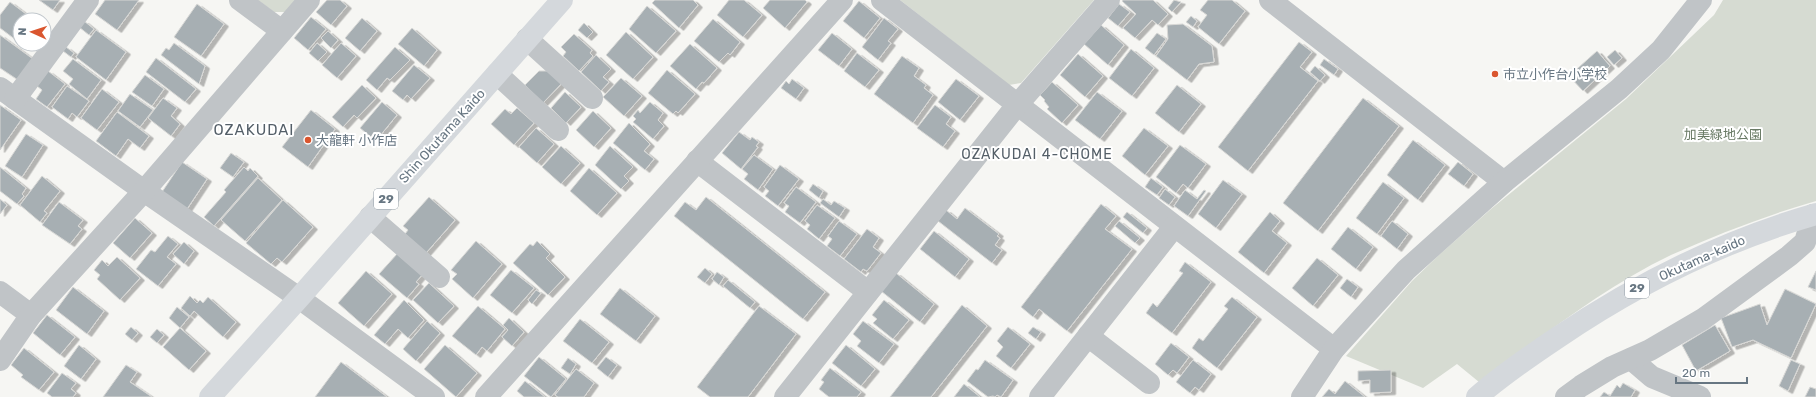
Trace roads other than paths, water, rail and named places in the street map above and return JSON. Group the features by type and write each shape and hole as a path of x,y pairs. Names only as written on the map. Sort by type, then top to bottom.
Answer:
{"main road":[{"name":"Shin Okutama Kaido","path":"210,397 562,0"},
{"name":"Okutama-kaido","path":"1477,397 1526,359 1597,311 1636,289 1722,246 1814,214"}],"street":[{"path":"88,0 7,94 299,298 434,397"},
{"path":"240,0 282,31"},
{"path":"0,360 31,315 144,191 309,0"},
{"path":"486,397 842,0"},
{"path":"882,0 1174,227 1334,349"},
{"path":"785,397 1017,105 1109,0"},
{"path":"1270,0 1504,182"},
{"path":"1302,397 1334,349 1406,270 1504,182 1620,89 1661,50 1701,0"},
{"path":"527,39 592,98"},
{"path":"497,74 558,130"},
{"path":"697,161 868,292"},
{"path":"1566,397 1612,366 1650,350 1703,319 1789,256 1805,242 1814,214"},
{"path":"370,217 438,277"},
{"path":"1040,397 1174,227"},
{"path":"0,292 31,315"},
{"path":"1088,336 1149,383"},
{"path":"1631,359 1652,377 1700,397"}],"place":[{"name":"市立小作台小学校","path":"1495,74"},
{"name":"大龍軒 小作店","path":"308,140"}],"district":[{"name":"OZAKUDAI","path":"254,130"},
{"name":"OZAKUDAI 4-CHOME","path":"1037,154"}],"park label":[{"name":"加美緑地公園","path":"1723,134"}]}
